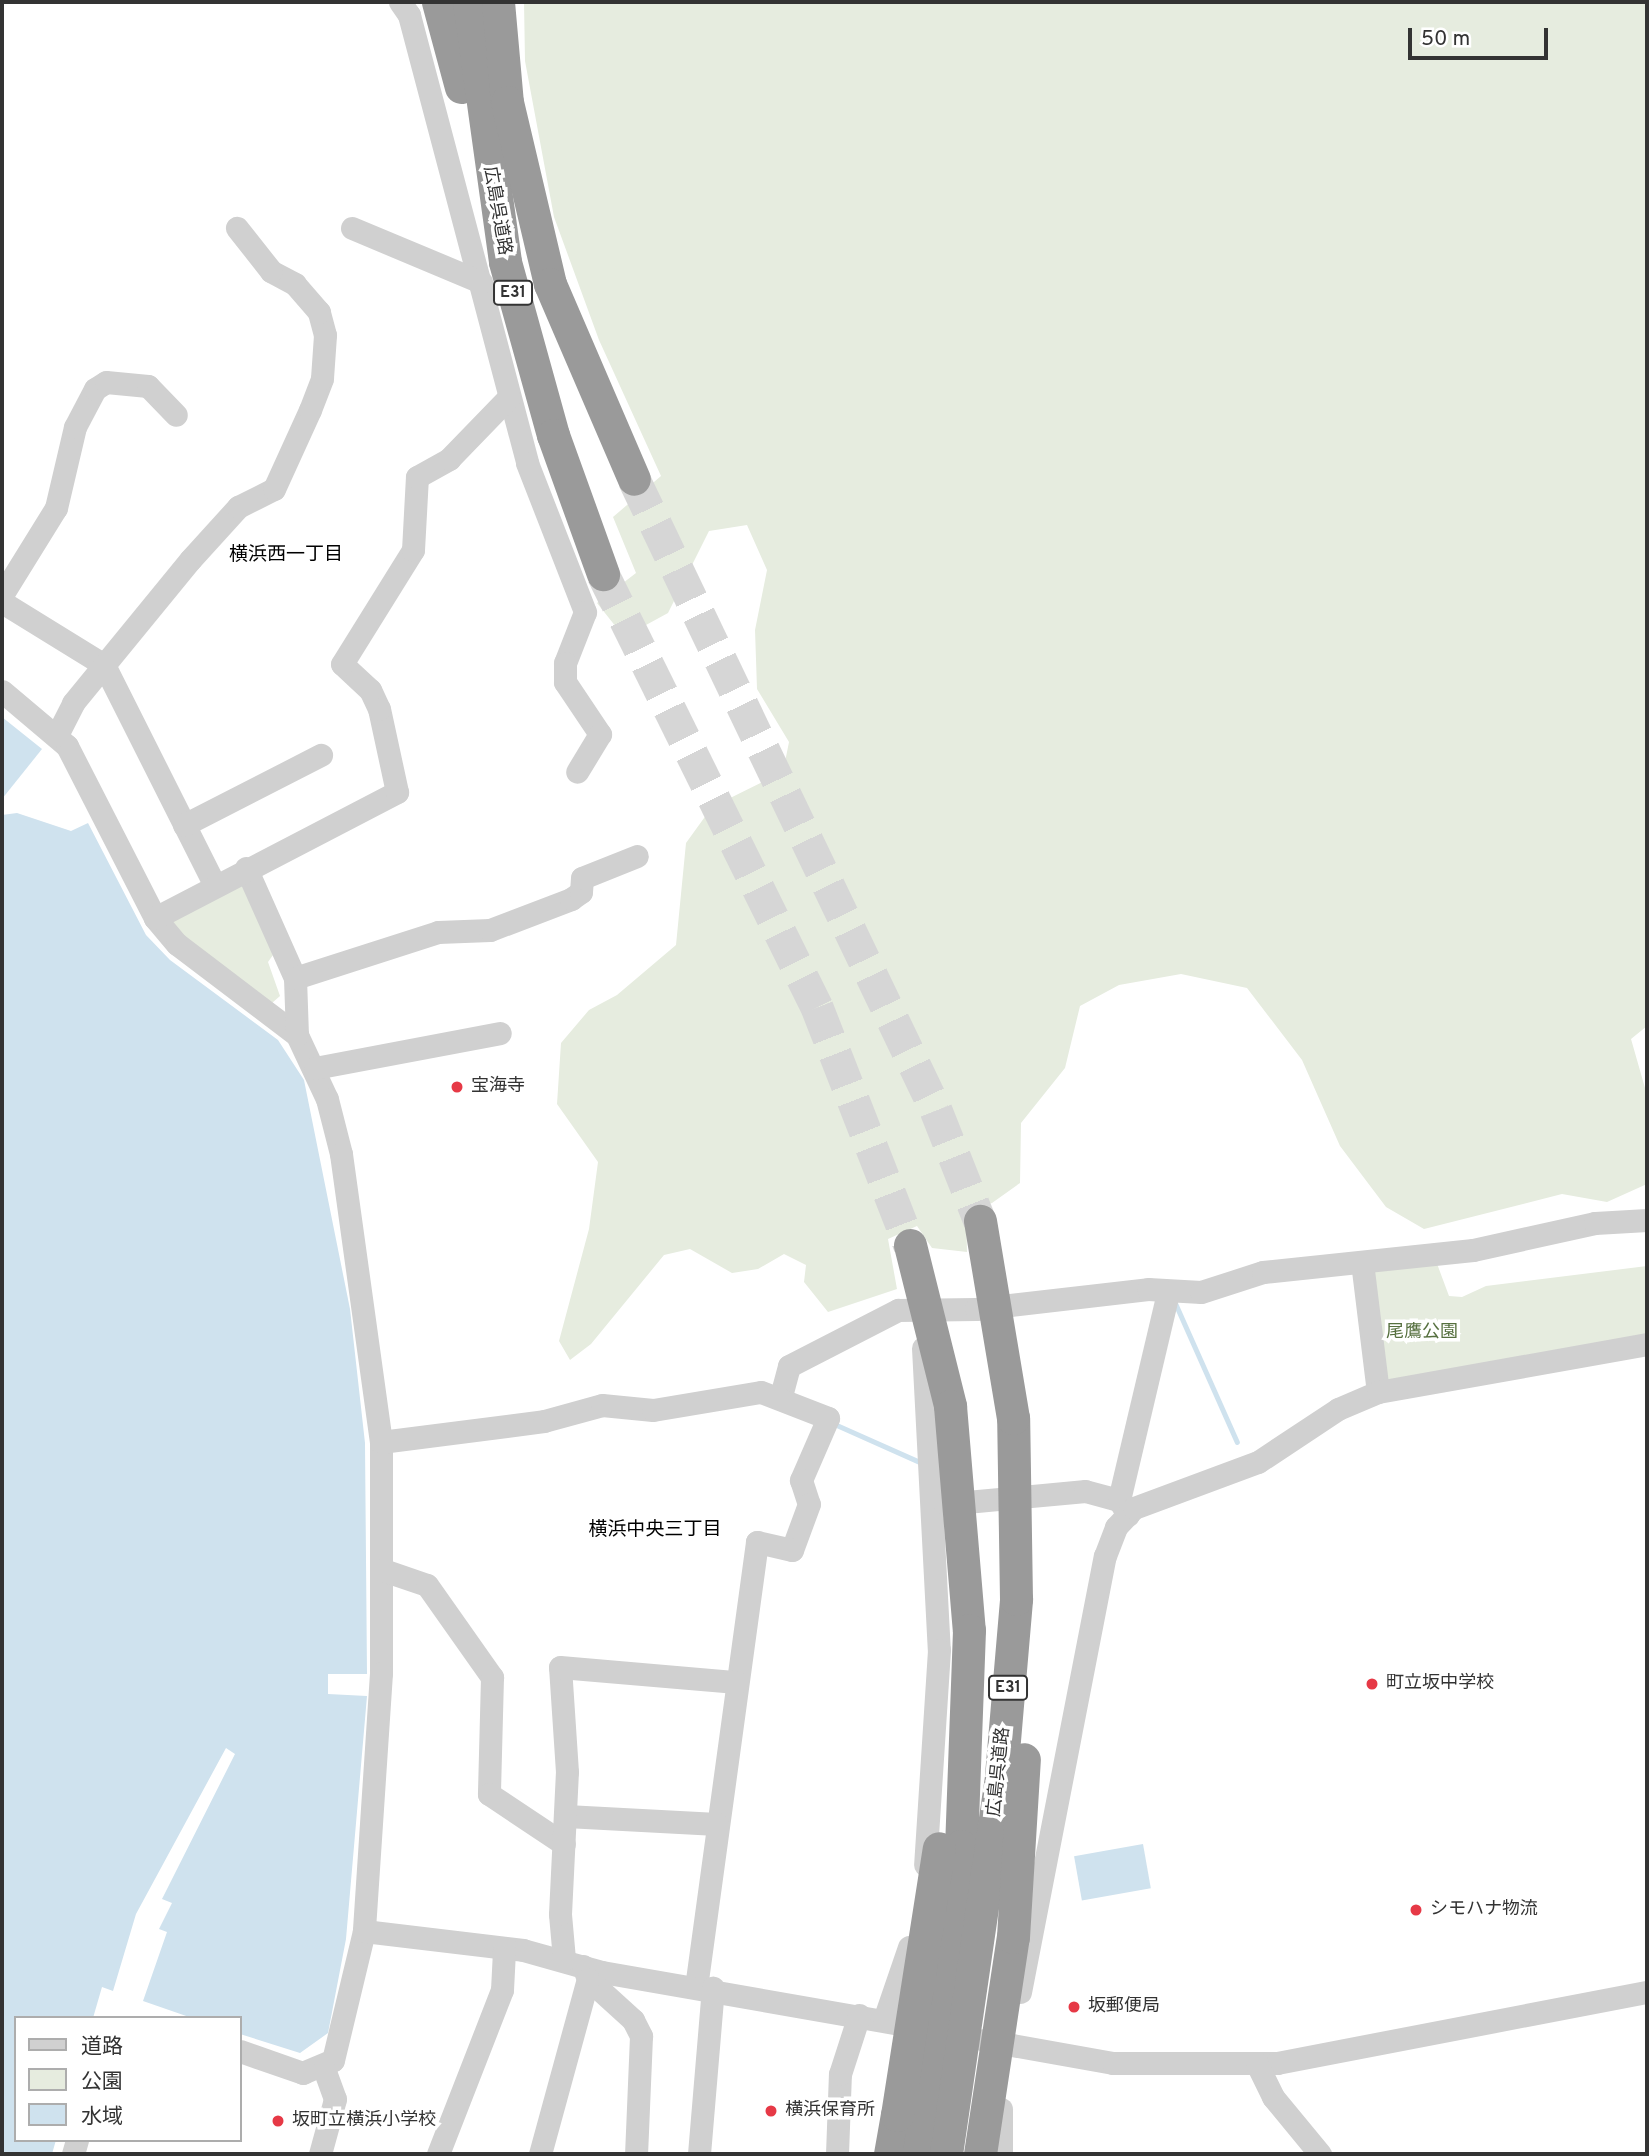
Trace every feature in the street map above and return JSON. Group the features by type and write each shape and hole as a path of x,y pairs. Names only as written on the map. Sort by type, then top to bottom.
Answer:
{"highway":[{"path":"438,2 493,272"},
{"name":"広島呉道路","path":"469,2 493,272 603,574"},
{"name":"広島呉道路","path":"498,2 507,102 550,284 634,479"},
{"name":"広島呉道路","path":"946,2154 1001,1775 1016,1599 1013,1418 980,1221"},
{"name":"広島呉道路","path":"910,1245 960,1476 969,1717 948,1969 919,2154"},
{"path":"890,2154 939,1848 952,1716 946,1472 927,1322"},
{"path":"980,2154 1013,1937 1028,1688 1028,1584 1013,1418"}],"street":[{"path":"400,2 409,15 493,272 509,397 527,463 585,612 565,663 565,682 600,734 577,772"},
{"path":"57,735 104,664 238,507 274,489 322,378 325,335 319,312 295,284 271,271 237,228"},
{"path":"352,228 493,272"},
{"path":"2,595 56,508 75,427 95,389 106,382 148,386 176,415"},
{"path":"155,918 214,884 397,792 379,709 370,690 342,664 413,550 417,477 449,459 509,397"},
{"path":"2,602 104,664 214,884"},
{"path":"2,691 57,735 83,774 155,918 177,944 297,1035 316,1068 341,1154 381,1442 383,1570 377,1801 364,1931 340,2047 324,2069 303,2073 242,2052"},
{"path":"184,825 321,755"},
{"path":"295,978 438,932 491,930 570,899 581,892 582,878 637,856"},
{"path":"246,868 295,978 297,1035"},
{"path":"316,1068 500,1033"},
{"path":"781,1396 789,1366 856,1327 898,1310 927,1322 1148,1289 1168,1293 1201,1292 1263,1272 1473,1250 1595,1223 1647,1220"},
{"path":"1362,1262 1378,1392"},
{"path":"1001,2154 1010,2045 1105,1556 1123,1507 1168,1293"},
{"path":"884,2020 904,1970 935,1782 939,1650 930,1506 927,1322"},
{"path":"930,1506 1085,1491 1123,1507 1258,1462 1338,1409 1378,1392 1647,1343"},
{"path":"381,1442 544,1420 601,1405 653,1410 761,1392 781,1396 828,1418 802,1480 809,1504 792,1550 757,1542 717,1824 704,1987 699,2154"},
{"path":"383,1570 426,1585 492,1677 489,1794 565,1844"},
{"path":"540,2154 578,1968 565,1844 560,1667 736,1682"},
{"path":"566,1816 717,1824"},
{"path":"364,1931 504,1950 578,1968 704,1987 1113,2063 1257,2064 1647,1992"},
{"path":"438,2154 502,1990 504,1950"},
{"path":"578,1968 633,2020 641,2036 636,2154"},
{"path":"837,2154 840,2074 859,2015"},
{"path":"1257,2064 1273,2097 1320,2154"},
{"path":"324,2069 335,2099 327,2153"}],"green space":[{"path":"524,2 1647,2 1647,1026 1631,1039 1647,1095 1647,1184 1607,1202 1562,1194 1424,1229 1386,1207 1340,1146 1302,1060 1247,988 1181,974 1119,985 1080,1006 1065,1068 1021,1123 1020,1183 992,1203 966,1211 967,1252 932,1248 917,1226 888,1239 897,1289 828,1312 804,1282 806,1265 784,1254 758,1269 732,1273 690,1249 664,1255 591,1344 570,1360 559,1341 589,1229 598,1162 557,1104 561,1043 589,1010 617,995 676,945 686,843 712,807 783,772 789,742 757,689 755,630 767,570 747,525 709,531 668,613 624,637 597,603 636,573 613,517 661,476 599,340 554,217 525,61"},
{"path":"242,874 273,955 268,962 280,996 272,1003 171,933 175,911"},
{"name":"尾鷹公園","path":"1436,1261 1449,1296 1462,1297 1486,1286 1647,1266 1647,1338 1383,1386 1371,1268"}],"water":[{"path":"2,717 42,749 2,799"},
{"path":"17,813 71,831 88,823 146,935 170,960 278,1040 304,1080 350,1309 365,1443 367,1674 328,1674 328,1694 367,1696 346,1939 328,2033 300,2053 242,2035 242,2016 186,2016 143,2001 167,1932 159,1929 172,1903 162,1899 235,1754 226,1748 136,1914 113,1991 102,1987 94,2016 14,2016 14,2142 55,2142 52,2154 2,2154 2,815"},
{"path":"1143,1844 1151,1888 1082,1900 1074,1856"}],"waterway":[{"path":"1175,1303 1237,1442"},
{"path":"832,1423 922,1463"}],"tunnel":[{"path":"634,479 936,1110 980,1221"},
{"path":"603,574 817,1007 910,1245"}],"place":[{"name":"宝海寺","path":"457,1087"},
{"name":"町立坂中学校","path":"1372,1684"},
{"name":"シモハナ物流","path":"1416,1910"},
{"name":"坂郵便局","path":"1074,2007"},
{"name":"横浜保育所","path":"771,2111"},
{"name":"坂町立横浜小学校","path":"278,2121"}],"district":[{"name":"横浜西一丁目","path":"286,556"},
{"name":"横浜中央三丁目","path":"655,1531"}]}
